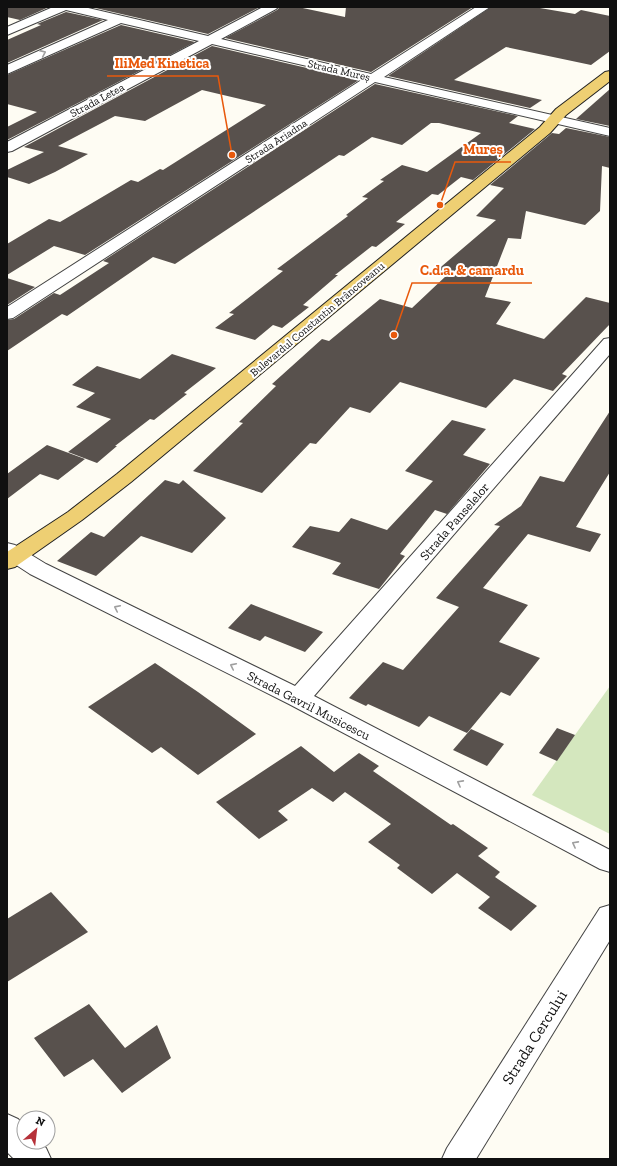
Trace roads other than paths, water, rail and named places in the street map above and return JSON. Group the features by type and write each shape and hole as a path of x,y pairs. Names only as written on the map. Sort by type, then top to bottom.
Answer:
{"main road":[{"name":"Bulevardul Constantin Brâncoveanu","path":"11,556 75,516 124,478 545,130 561,112 610,75"}],"street":[{"path":"8,30 63,7"},
{"name":"Strada Mureș","path":"68,7 610,132"},
{"name":"Strada Letea","path":"7,148 272,7"},
{"name":"Strada Ariadna","path":"7,314 484,7"},
{"path":"7,70 119,19"},
{"name":"Strada Panselelor","path":"298,698 610,344"},
{"name":"Strada Gavril Musicescu","path":"11,556 298,698 610,862"},
{"name":"Strada Cercului","path":"458,1159 610,916"},
{"path":"7,1129 35,1159"}],"place":[{"name":"IliMed Kinetica","path":"232,155"},
{"name":"Mureș","path":"440,205"},
{"name":"C.d.a. & camardu","path":"394,335"}]}
